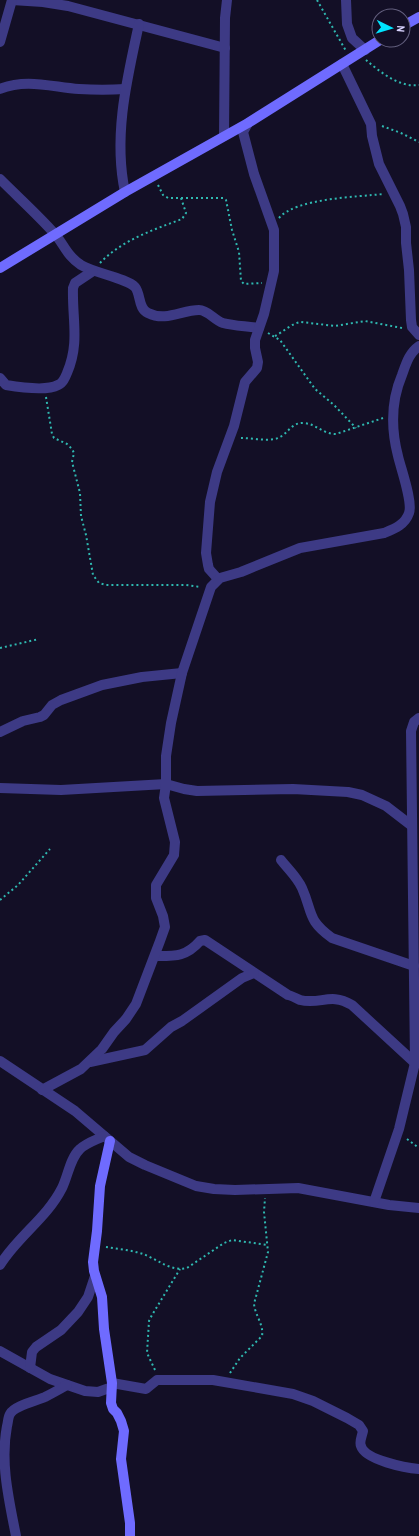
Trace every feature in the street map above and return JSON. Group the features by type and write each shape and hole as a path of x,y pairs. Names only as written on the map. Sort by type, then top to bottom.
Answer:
{"street":[{"path":"0,42 4,18 12,0 44,2 68,6 225,48"},
{"path":"224,136 225,18 227,0"},
{"path":"346,0 347,24 352,38 354,57 371,124 372,136 379,164 400,206 406,227 410,320 412,327 417,333"},
{"path":"125,192 120,160 120,125 125,89 139,24"},
{"path":"0,268 125,192 248,123 371,46"},
{"path":"0,89 11,85 33,84 85,89 125,89"},
{"path":"218,579 209,569 206,553 208,518 213,487 234,426 244,382 257,368 258,356 254,348 274,271 274,230 254,174 243,132 248,123"},
{"path":"0,179 55,234 66,252 81,265 93,271 123,281 136,288 143,309 147,313 152,315 169,316 194,310 201,310 205,311 220,322 259,328"},
{"path":"0,378 6,385 44,388 57,386 61,383 72,361 75,347 73,288 75,283 93,271"},
{"path":"42,1090 81,1069 90,1062 126,1020 136,1004 165,927 163,916 156,898 156,885 174,855 175,842 164,798 166,784 166,756 171,723 182,672 210,589 218,579 241,572 300,548 384,533 396,529 404,521 409,512 410,503 397,454 392,415 399,382 409,356 419,346"},
{"path":"0,732 19,723 44,715 52,705 61,700 102,685 142,677 182,672"},
{"path":"374,1202 398,1129 415,1063 411,731 414,722 419,718"},
{"path":"0,788 61,790 166,784 197,791 294,789 348,792 362,795 386,806 412,826"},
{"path":"281,860 297,879 312,919 321,930 332,938 414,966"},
{"path":"155,956 184,954 193,949 200,941 205,940 288,995 301,1000 332,998 344,1000 352,1005 415,1063"},
{"path":"90,1062 145,1050 171,1027 182,1021 242,978 254,973"},
{"path":"0,1061 75,1111 129,1157 196,1186 214,1189 298,1188 418,1209"},
{"path":"107,1139 100,1186 93,1262 95,1276 102,1297 104,1329 112,1385 112,1406 121,1421 124,1431 122,1459 130,1523 130,1536"},
{"path":"0,1265 54,1200 61,1189 73,1159 79,1149 107,1139"},
{"path":"30,1368 32,1352 36,1346 61,1330 78,1312 88,1297 95,1276"},
{"path":"0,1351 50,1380 92,1393 101,1392 112,1385 146,1389 155,1380 185,1379 224,1382 302,1396 348,1418 359,1425 363,1431 360,1445 368,1455 407,1468 419,1469"},
{"path":"16,1536 5,1510 4,1456 9,1414 15,1409 67,1385"}],"path":[{"path":"317,0 354,57 406,85 419,85"},
{"path":"371,124 401,133 419,142"},
{"path":"154,177 163,195 168,198 223,198 226,200 232,230 239,252 241,281 246,284 271,283"},
{"path":"272,226 290,209 304,205 325,200 393,192"},
{"path":"93,271 106,257 124,244 150,231 182,219 186,213 181,198"},
{"path":"275,336 285,331 296,322 336,326 359,322 372,322 417,333"},
{"path":"259,328 275,336 288,350 315,389 334,405 356,428"},
{"path":"44,388 52,434 54,438 67,444 74,453 72,462 80,493 81,516 94,575 99,583 112,586 186,585 210,589"},
{"path":"229,437 266,440 275,439 282,437 292,426 298,423 311,424 329,434 336,434 392,415"},
{"path":"0,648 39,639"},
{"path":"0,900 18,885 50,849"},
{"path":"398,1129 404,1137 419,1148"},
{"path":"224,1382 240,1358 262,1336 261,1327 254,1304 266,1263 268,1245 264,1212 265,1201 270,1188"},
{"path":"95,1245 140,1253 180,1269 187,1268 224,1243 232,1240 268,1245"},
{"path":"155,1380 153,1376 155,1369 147,1353 149,1322 180,1269"}]}
